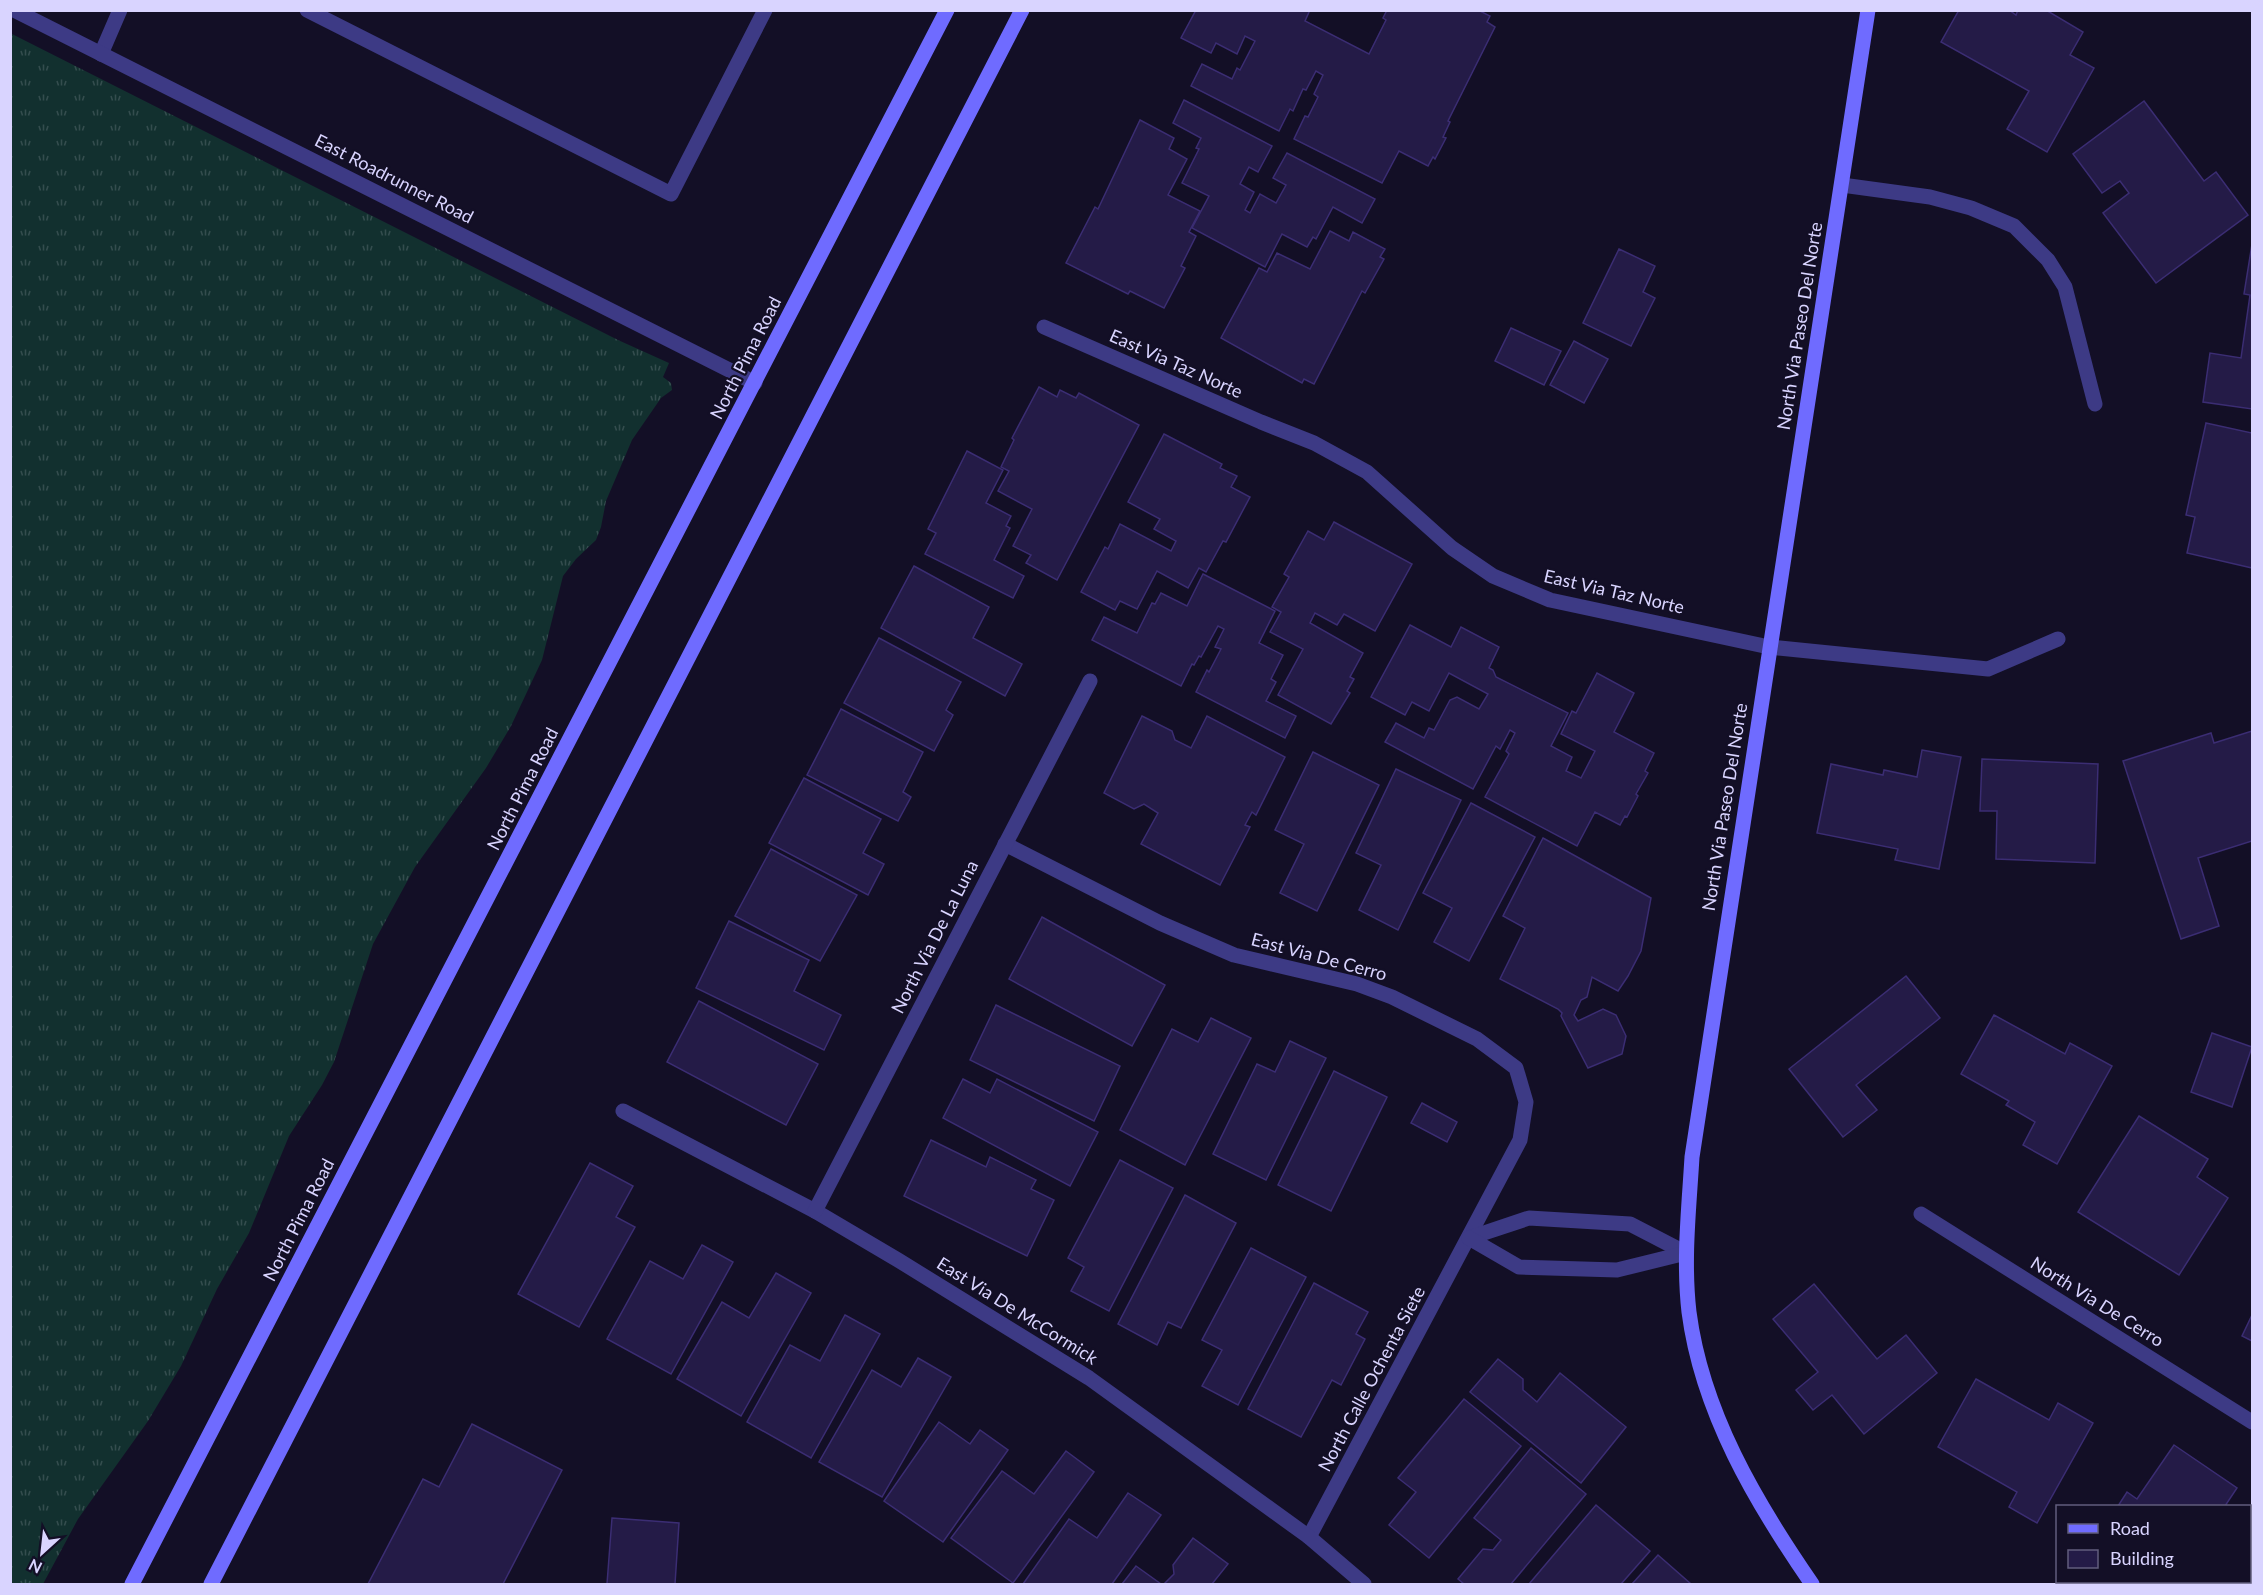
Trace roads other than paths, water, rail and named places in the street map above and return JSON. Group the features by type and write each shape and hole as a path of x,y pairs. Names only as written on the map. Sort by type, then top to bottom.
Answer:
{"main road":[{"name":"North Pima Road","path":"132,1584 756,383 947,10"},
{"path":"211,1584 1022,10"},
{"name":"North Via Paseo Del Norte","path":"1812,1584 1758,1501 1736,1459 1713,1405 1699,1360 1689,1312 1686,1253 1692,1157 1868,10"}],"street":[{"name":"East Roadrunner Road","path":"14,10 756,383"},
{"path":"101,54 120,10"},
{"path":"307,10 671,194 765,10"},
{"path":"1842,185 1930,197 1971,208 2014,226 2048,260 2065,287 2095,404"},
{"name":"East Via Taz Norte","path":"1044,327 1314,443 1367,472 1452,548 1493,576 1550,600 1769,647 1988,669 2058,639"},
{"name":"North Via De La Luna","path":"815,1211 1090,681"},
{"name":"East Via De Cerro","path":"1005,844 1160,923 1234,955 1357,984 1392,997 1477,1039 1516,1068 1526,1102 1520,1140 1469,1238"},
{"name":"East Via De McCormick","path":"623,1111 815,1211 1089,1378 1309,1538 1364,1584"},
{"name":"North Via De Cerro","path":"1922,1214 2253,1422"},
{"path":"1469,1238 1529,1218 1630,1224 1686,1253"},
{"path":"1469,1238 1519,1266 1617,1270 1686,1253"},
{"name":"North Calle Ochenta Siete","path":"1309,1538 1469,1238"}]}
